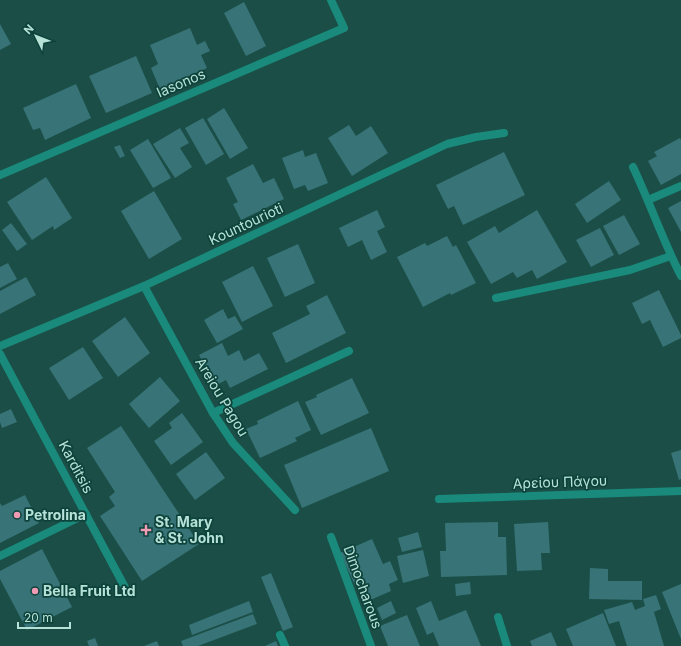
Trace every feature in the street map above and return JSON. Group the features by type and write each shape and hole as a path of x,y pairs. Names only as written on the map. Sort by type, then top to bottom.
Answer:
{"street":[{"name":"Iasonos","path":"0,175 344,28 331,0"},
{"name":"Kountourioti","path":"0,346 144,286 446,144 470,138 504,133"},
{"path":"633,167 681,276"},
{"path":"648,200 681,186"},
{"path":"496,298 630,270 671,256"},
{"name":"Areiou Pagou","path":"144,286 213,412 233,443 295,510"},
{"path":"213,412 349,351"},
{"name":"Karditsis","path":"0,354 128,593"},
{"name":"Αρείου Πάγου","path":"439,499 681,491"},
{"path":"0,556 86,514"},
{"name":"Dimocharous","path":"331,537 371,646"},
{"path":"498,617 507,646"},
{"path":"280,635 285,646"}],"building":[{"path":"244,2 266,46 246,56 224,13"},
{"path":"0,24 11,44 0,50"},
{"path":"190,28 197,45 205,41 210,51 201,55 207,68 160,89 151,68 158,64 150,45"},
{"path":"136,56 152,93 106,113 89,76"},
{"path":"76,84 91,118 45,140 40,128 33,130 23,108"},
{"path":"224,108 248,148 230,159 207,119"},
{"path":"203,118 224,154 206,165 185,128"},
{"path":"349,125 356,136 371,126 388,153 352,176 328,138"},
{"path":"180,128 189,143 180,148 192,167 175,178 153,144"},
{"path":"680,138 681,174 661,185 648,161 657,156 654,152"},
{"path":"148,139 171,178 153,188 130,150"},
{"path":"120,145 125,156 120,158 114,147"},
{"path":"303,150 305,157 316,153 328,183 308,191 305,185 294,189 282,158"},
{"path":"504,152 525,195 463,225 454,206 448,209 436,185"},
{"path":"253,164 263,183 274,178 284,199 241,220 233,204 238,202 226,178"},
{"path":"46,177 72,218 54,230 53,226 32,240 7,202"},
{"path":"609,181 621,200 587,223 575,204"},
{"path":"154,191 182,239 149,259 121,211"},
{"path":"681,201 681,232 668,208"},
{"path":"377,210 385,227 377,231 387,252 371,260 362,240 348,247 339,228"},
{"path":"537,210 567,262 537,279 532,270 517,278 513,272 491,284 467,242 495,226 499,233"},
{"path":"624,215 640,244 619,255 603,226"},
{"path":"11,223 27,244 17,251 2,230"},
{"path":"600,228 614,255 591,267 576,240"},
{"path":"447,236 453,247 456,245 476,283 451,295 450,293 423,307 397,257 425,243 427,246"},
{"path":"298,244 315,283 285,297 267,258"},
{"path":"8,263 17,279 0,288 0,267"},
{"path":"253,266 273,306 242,322 222,282"},
{"path":"26,277 36,295 0,314 0,291"},
{"path":"659,290 681,335 681,338 663,347 650,320 642,324 632,303"},
{"path":"327,295 346,333 286,363 272,333 310,314 306,306"},
{"path":"223,309 228,319 235,316 243,329 217,343 204,320"},
{"path":"125,317 150,353 118,377 92,341"},
{"path":"222,343 228,356 239,350 244,361 259,353 268,369 230,388 226,380 215,386 199,355"},
{"path":"83,347 103,378 69,400 49,368"},
{"path":"160,377 180,401 149,428 129,404"},
{"path":"352,378 369,413 321,435 305,402 317,397 316,395"},
{"path":"298,401 311,430 295,438 297,441 260,458 246,429 258,424 257,421"},
{"path":"11,409 17,422 2,428 0,414"},
{"path":"182,413 203,442 171,465 154,441 172,428 169,423"},
{"path":"121,426 199,544 142,581 100,516 115,506 109,497 115,492 87,448"},
{"path":"371,428 389,471 302,508 284,465"},
{"path":"681,450 681,479 679,480 671,453"},
{"path":"206,452 225,478 195,500 176,474"},
{"name":"Petrolina","path":"25,495 39,523 0,543 0,503 2,506"},
{"path":"498,522 498,537 506,537 507,575 441,577 440,551 446,551 445,523"},
{"path":"548,522 550,553 541,553 542,570 517,571 514,524"},
{"path":"418,532 422,547 402,552 398,538"},
{"path":"372,539 383,564 390,561 398,580 389,584 391,591 368,601 360,583 355,585 340,553"},
{"path":"42,549 72,607 27,630 0,579 0,571"},
{"path":"423,550 429,576 403,583 397,556"},
{"path":"590,568 608,569 608,581 642,581 642,600 589,599"},
{"path":"271,573 293,627 283,631 261,577"},
{"path":"470,582 471,594 456,596 455,584"},
{"path":"681,584 681,639 662,592"},
{"path":"656,595 661,609 654,612 664,646 627,646 619,621 609,624 604,610 632,602 635,610 645,606 643,599"},
{"path":"249,601 253,612 192,635 189,625"},
{"path":"391,601 396,613 382,620 377,608"},
{"path":"431,601 439,621 466,610 481,646 439,646 433,632 427,635 416,608"},
{"path":"603,613 616,646 573,646 566,629"},
{"path":"253,614 257,624 198,646 183,646 181,641"},
{"path":"407,615 420,646 388,646 380,626"},
{"path":"551,632 557,646 532,646 530,641"},
{"path":"95,638 98,646 89,646 87,641"},
{"path":"157,641 159,646 144,646"},
{"path":"276,641 278,646 265,646"}],"place":[{"name":"Petrolina","path":"17,515"},
{"name":"St. Mary & St. John","path":"146,530"},
{"name":"Bella Fruit Ltd","path":"35,591"}]}
